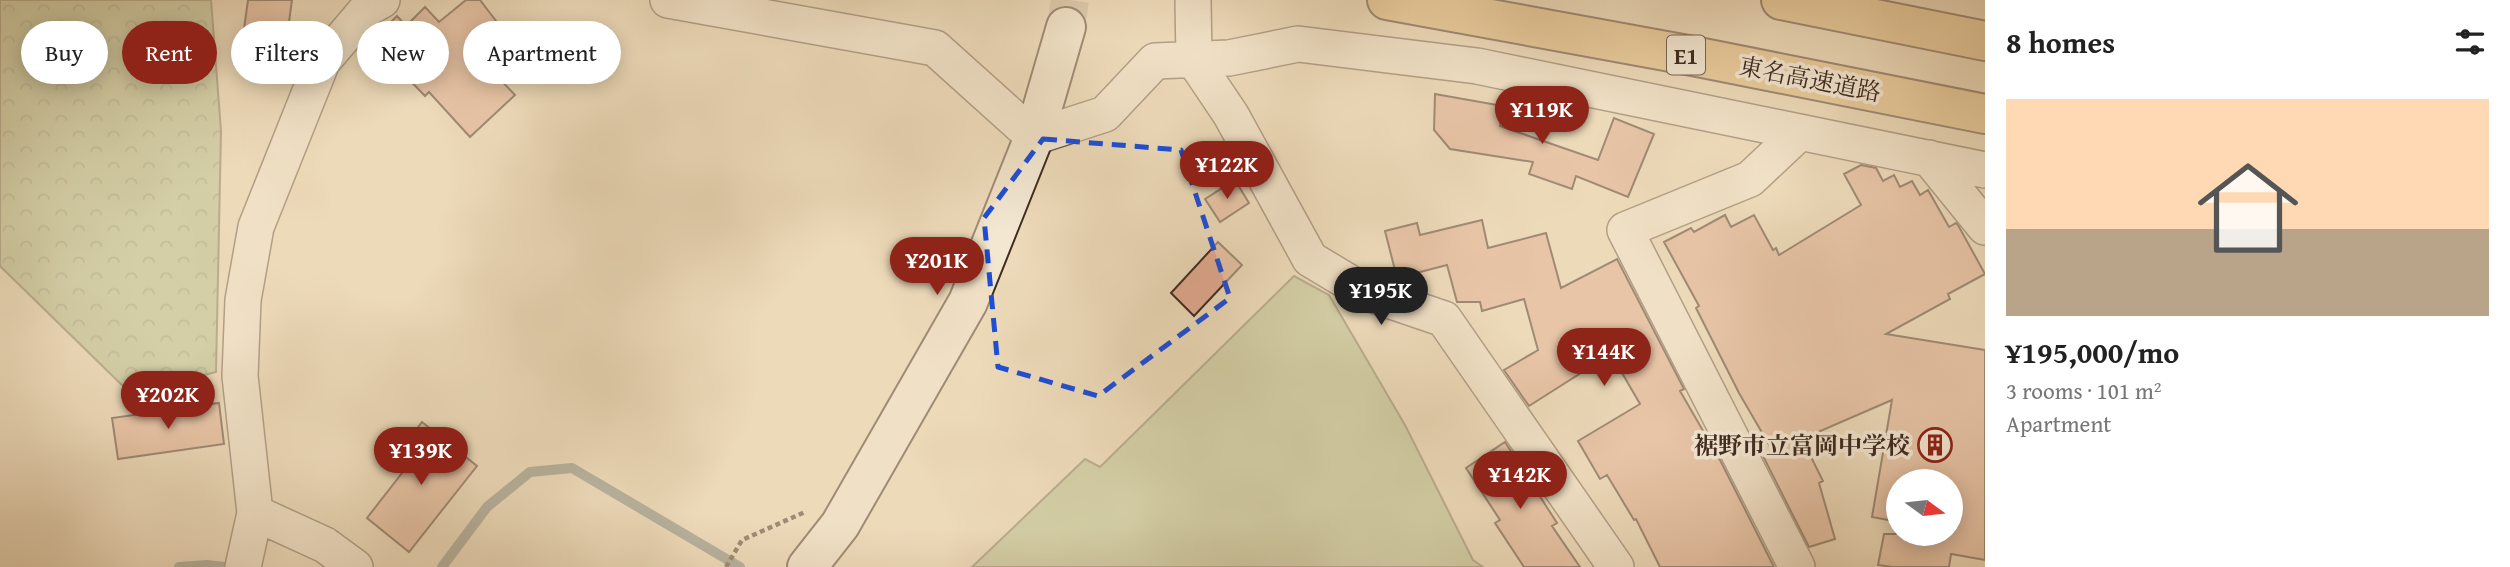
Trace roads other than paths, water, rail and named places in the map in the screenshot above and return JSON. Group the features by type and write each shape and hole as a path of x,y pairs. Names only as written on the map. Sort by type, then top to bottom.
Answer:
{"highway":[{"name":"東名高速道路","path":"1387,0 1693,56 1985,114"},
{"path":"1781,0 1985,41"}],"street":[{"path":"244,562 255,513 240,376 243,300 256,227 322,62 368,8 382,0"},
{"path":"668,0 934,48 1034,137"},
{"path":"1193,0 1194,60 1231,115 1310,258 1365,292 1444,319 1616,567"},
{"path":"807,567 840,525 968,302 1034,137 1066,27"},
{"path":"1034,137 1105,114 1155,61 1229,58 1298,44 1477,66 1985,170"},
{"path":"1797,567 1625,230 1750,179 1800,132"},
{"path":"1930,159 1985,227"},
{"path":"255,513 325,545 351,563"}],"waterway":[{"path":"442,567 487,507 530,472 572,468 740,567"},
{"path":"179,567 224,567"}],"tunnel":[{"path":"1066,27 1070,0"}],"place":[{"name":"裾野市立富岡中学校","path":"1935,445"}]}
